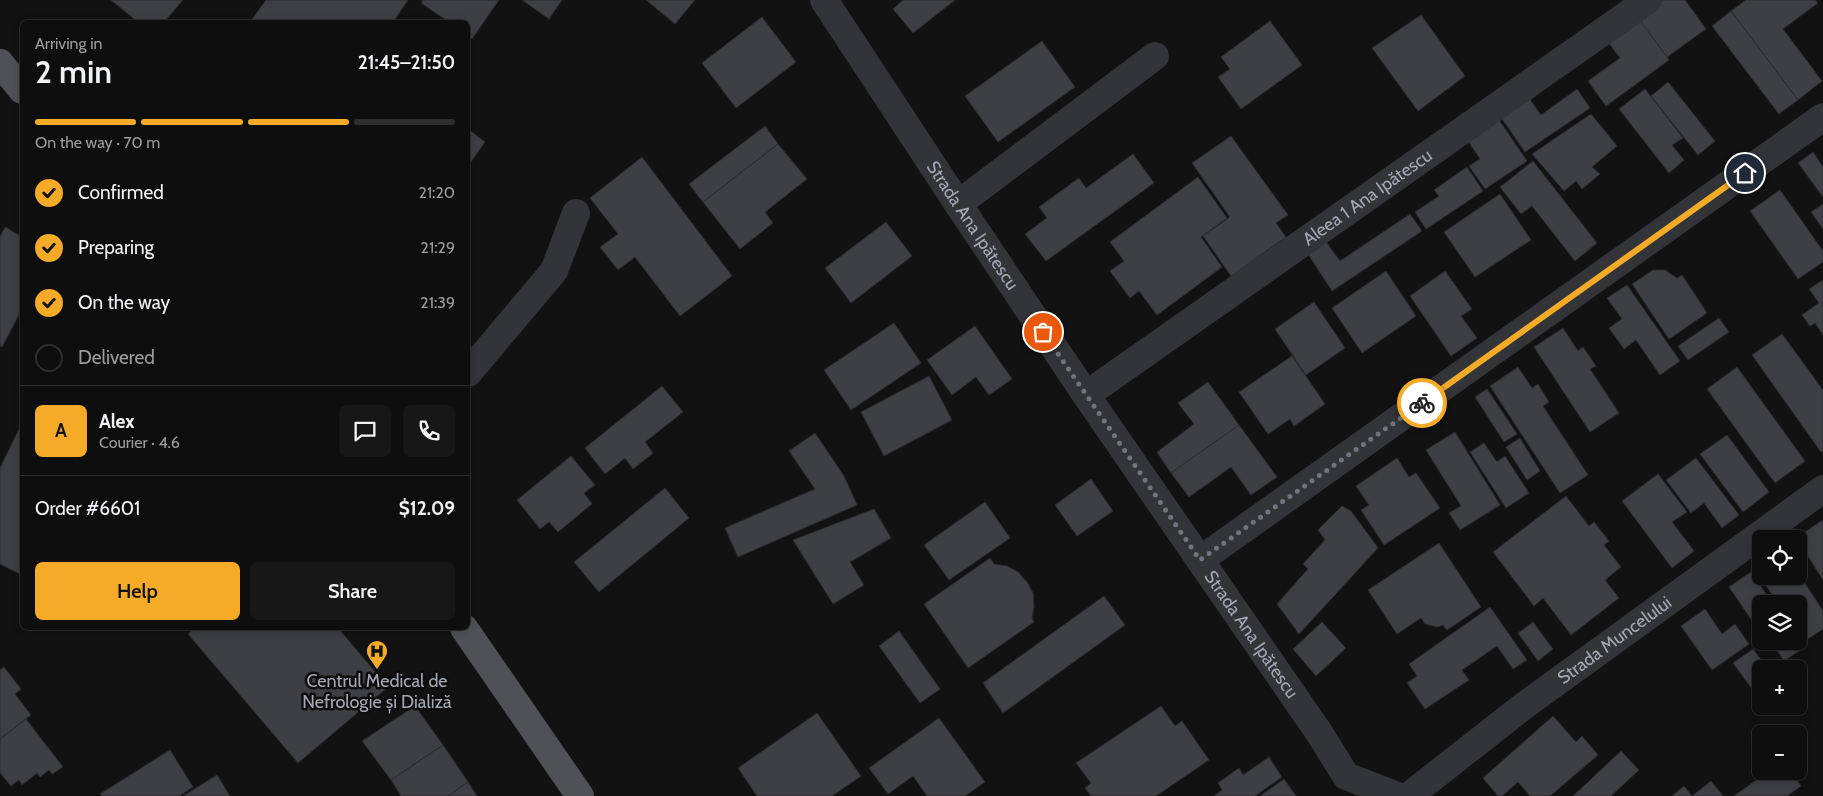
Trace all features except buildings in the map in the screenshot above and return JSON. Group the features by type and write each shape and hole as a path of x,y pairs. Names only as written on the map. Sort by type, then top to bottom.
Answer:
{"main road":[{"path":"0,63 20,88"},
{"path":"465,630 580,796"}],"street":[{"name":"Strada Ana Ipătescu","path":"824,0 1086,395 1320,734 1341,786 1398,796"},
{"name":"Aleea 1 Ana Ipătescu","path":"1086,395 1648,0"},
{"path":"958,204 1155,56"},
{"path":"1200,560 1823,117"},
{"path":"470,370 554,271 576,213"},
{"name":"Strada Muncelului","path":"1409,796 1521,708 1823,489"}],"way so far":[{"path":"1043,332 1200,560 1422,403"}],"place":[{"name":"Centrul Medical de Nefrologie și Dializă","path":"377,670"}],"route":[{"path":"1422,403 1745,173"}]}
